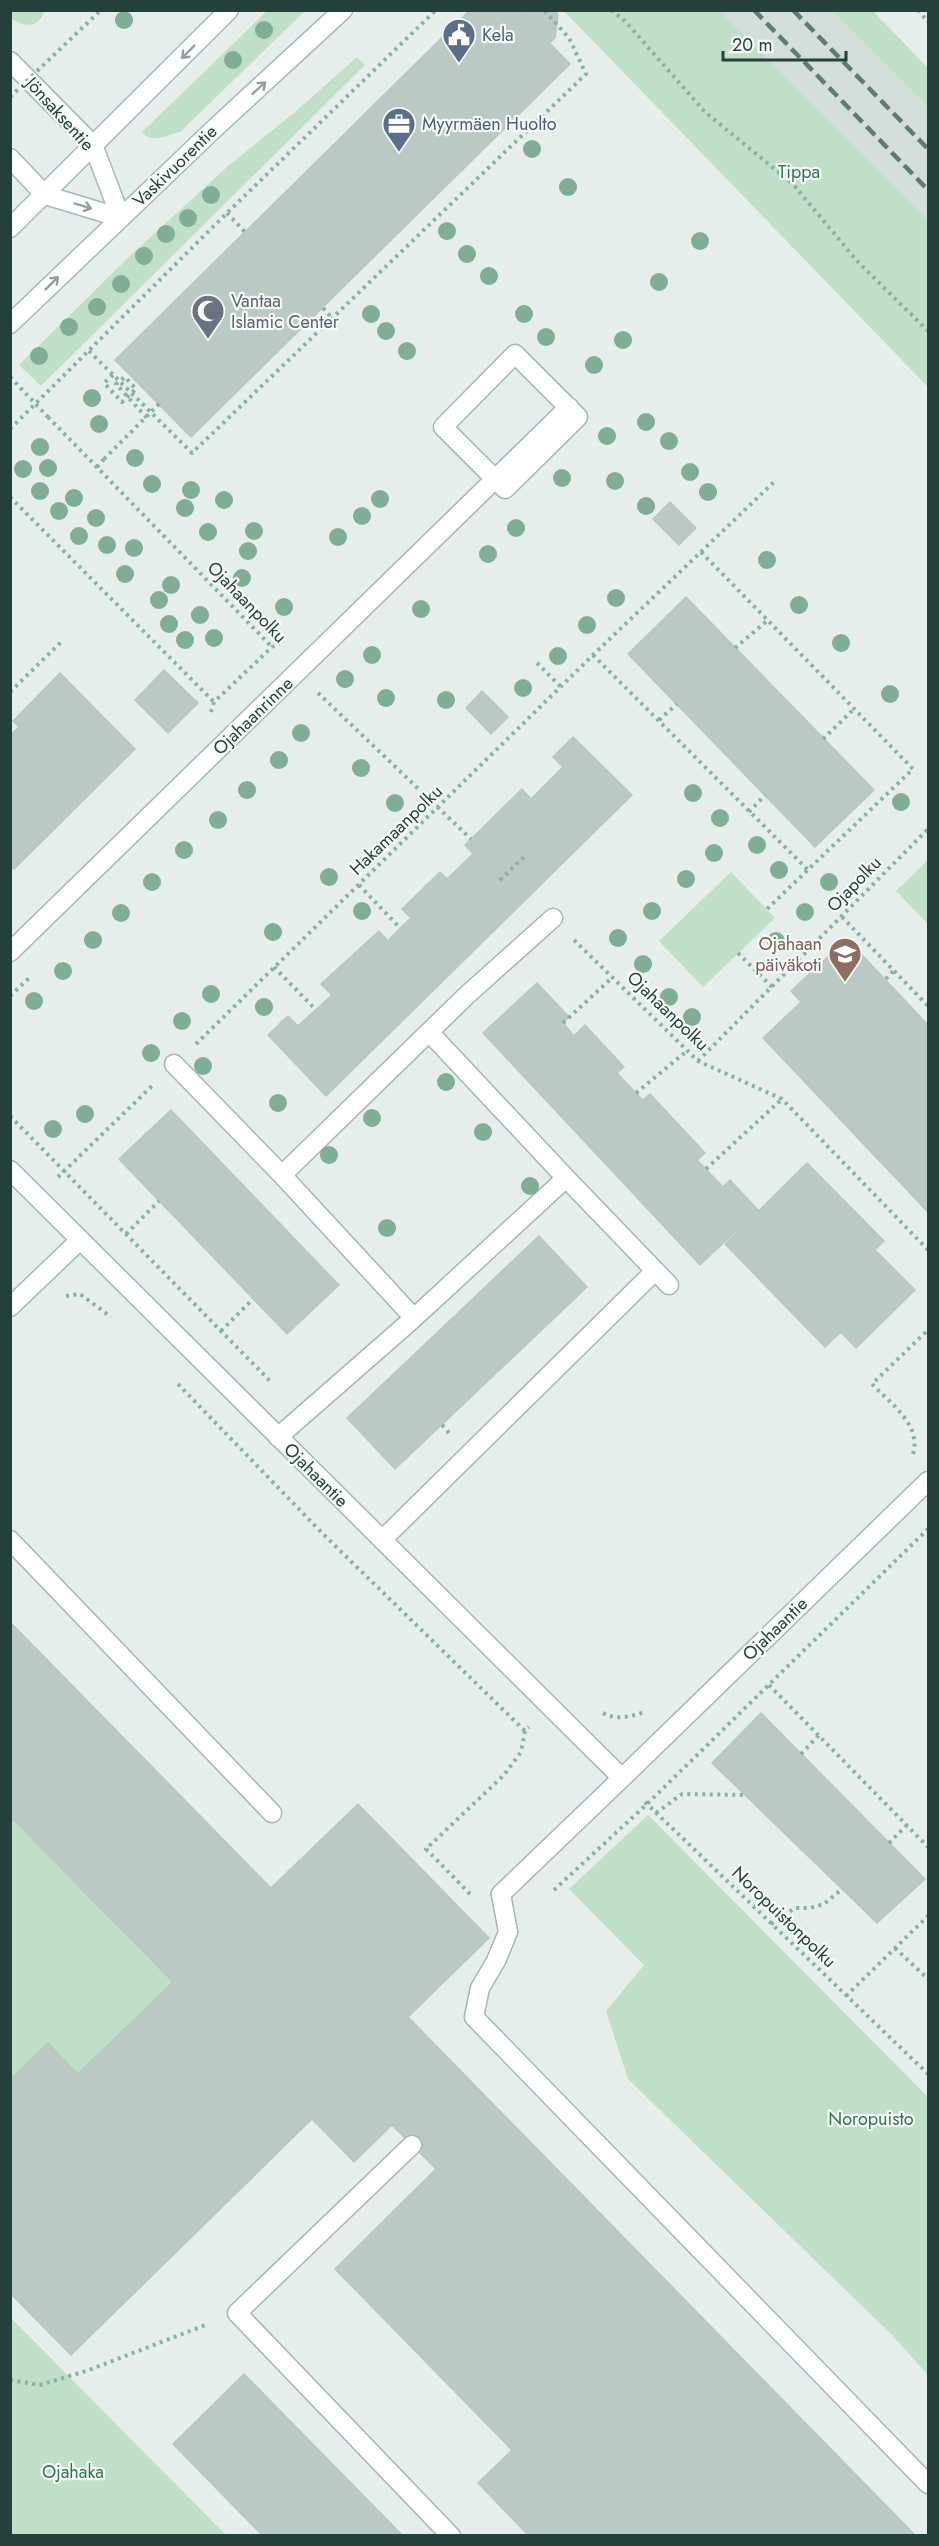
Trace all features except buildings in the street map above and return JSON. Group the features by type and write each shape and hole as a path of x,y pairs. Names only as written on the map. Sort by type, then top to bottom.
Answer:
{"street":[{"path":"10,228 229,10"},
{"name":"Vaskivuorentie","path":"10,324 343,10"},
{"name":"Jönsaksentie","path":"10,61 93,145 121,218"},
{"path":"10,158 45,195 121,218"},
{"name":"Ojahaanrinne","path":"10,952 298,673 495,480 569,407 515,354 443,427 495,480"},
{"path":"282,1175 429,1032 553,918"},
{"path":"429,1032 669,1285"},
{"path":"174,1064 282,1175 414,1318"},
{"name":"Ojahaantie","path":"10,1170 622,1778"},
{"path":"278,1437 414,1318 566,1178"},
{"path":"10,1307 80,1240"},
{"path":"382,1540 655,1271"},
{"name":"Ojahaantie","path":"928,1480 501,1894 508,1932 496,1961 480,1988 474,2017 928,2484"},
{"path":"10,1540 272,1813"},
{"path":"412,2145 237,2313 452,2535"}],"path":[{"path":"10,97 101,10"},
{"path":"10,429 227,213 436,10"},
{"path":"89,351 192,453 586,74 569,38 544,10"},
{"path":"550,17 553,10"},
{"path":"611,10 625,21 705,112 793,184 857,261 928,331"},
{"path":"918,10 928,22"},
{"path":"227,213 245,232"},
{"path":"323,308 332,318"},
{"path":"112,375 104,382 122,402 129,395 136,389 124,377 116,384 124,393 131,401 147,418"},
{"name":"Ojahaanpolku","path":"10,377 272,647 471,839"},
{"path":"97,467 159,404"},
{"name":"Hakamaanpolku","path":"37,1197 593,655 774,482"},
{"path":"10,497 214,702 272,647 289,640"},
{"path":"701,552 913,769 766,909"},
{"path":"735,648 768,620"},
{"path":"10,692 63,640"},
{"path":"593,655 808,870"},
{"path":"537,663 561,687"},
{"path":"658,720 677,704"},
{"path":"823,739 854,709"},
{"path":"749,812 765,795"},
{"name":"Ojapolku","path":"698,1061 928,829"},
{"path":"500,880 527,854"},
{"path":"359,885 400,928"},
{"path":"842,917 928,1006"},
{"name":"Ojahaanpolku","path":"553,918 698,1061 782,1099 928,1250"},
{"path":"738,952 772,987"},
{"path":"274,967 316,1010"},
{"path":"886,979 894,970"},
{"path":"563,1023 613,977"},
{"path":"636,1093 688,1050"},
{"path":"705,1169 782,1099"},
{"path":"10,1116 303,1414"},
{"path":"126,1233 159,1201"},
{"path":"43,1275 64,1296 80,1294 116,1322"},
{"path":"221,1331 253,1299"},
{"path":"912,1458 916,1444 913,1428 872,1384 928,1330"},
{"path":"176,1382 321,1532 525,1731"},
{"path":"770,1684 928,1847"},
{"path":"596,1709 610,1718 626,1718 651,1711"},
{"path":"801,1754 819,1735"},
{"name":"Noropuistonpolku","path":"622,1778 928,2074"},
{"path":"656,1813 682,1794 745,1795"},
{"path":"889,1843 907,1826"},
{"path":"771,1924 795,1908 810,1908 824,1904 842,1889"},
{"path":"846,1996 928,1916"},
{"path":"896,1948 928,1979"},
{"path":"10,2380 40,2385 89,2370 237,2313"}],"shaded area":[{"path":"720,11 834,11 928,106 928,220"}],"green space":[{"path":"45,10 39,21 31,25 11,19 11,11"},
{"path":"267,11 305,11 180,132 160,138 145,136 142,132"},
{"name":"Tippa","path":"564,11 720,11 928,220 928,387"},
{"path":"833,11 873,11 928,68 928,107"},
{"path":"357,57 365,65 41,386 19,365 131,255 228,166 294,113"},
{"path":"928,860 928,924 896,891"},
{"path":"731,872 775,918 703,987 659,941"},
{"name":"Noropuisto","path":"648,1815 928,2097 928,2375 893,2336 628,2079 606,2011 644,1965 569,1889"},
{"path":"11,1816 173,1982 78,2074 48,2043 11,2080"},
{"name":"Ojahaka","path":"11,2318 226,2535 11,2535"}],"railway":[{"path":"754,10 928,190"},
{"path":"793,10 928,149"}],"place":[{"name":"Kela","path":"459,64"},
{"name":"Myyrmäen Huolto","path":"399,153"},
{"name":"Vantaa Islamic Center","path":"208,340"},
{"name":"Ojahaan päiväkoti","path":"845,983"}]}
